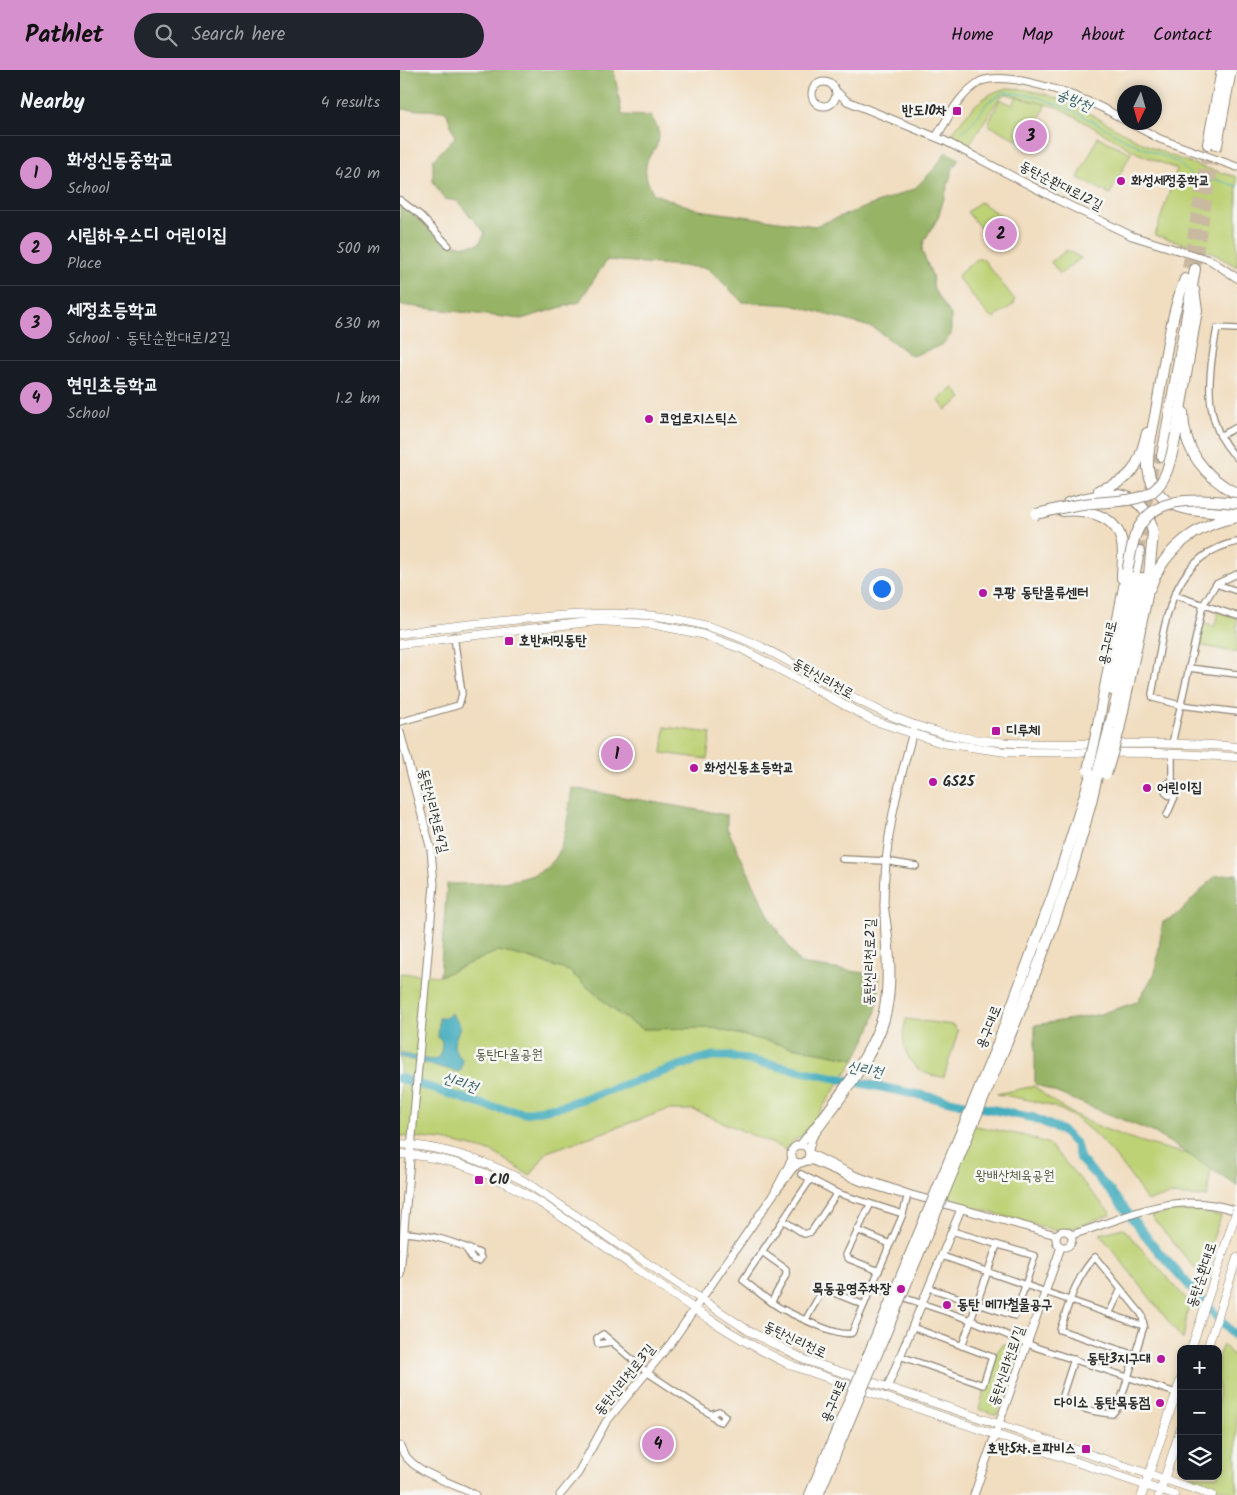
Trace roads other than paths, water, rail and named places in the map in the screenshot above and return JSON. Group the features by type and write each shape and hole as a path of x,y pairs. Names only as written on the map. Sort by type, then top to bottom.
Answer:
{"highway":[{"path":"1222,70 1212,144 1231,70"},
{"path":"1159,455 1191,268"},
{"path":"1189,281 1176,301 1149,457 1150,479 1161,496 1172,504 1191,509 1237,515"},
{"path":"1036,514 1074,506 1128,501 1150,493 1161,483 1168,470 1176,434 1197,310 1189,281"},
{"path":"1036,514 1088,493 1115,486 1127,478 1137,466 1143,449 1164,364"},
{"path":"1183,390 1186,433 1196,460 1215,481 1237,494"},
{"path":"1036,514 1100,494 1125,496 1143,506 1149,516 1153,533 1147,596"},
{"path":"1107,730 1127,571 1138,531 1146,518 1159,507 1186,500 1237,503"},
{"path":"1036,514 1072,510 1097,514 1110,522 1121,537 1123,548 1122,604"},
{"path":"1088,799 1147,596 1155,576 1172,550 1201,528 1237,515"},
{"name":"용구대로","path":"1096,772 1131,638 1143,552"},
{"path":"1088,799 1096,772"},
{"name":"용구대로","path":"810,1495 839,1434 1000,1047 1088,799"},
{"name":"용구대로","path":"818,1495 839,1434"}],"main road":[{"name":"동탄신리천로","path":"400,634 438,628 598,612 632,613 676,618 703,625 751,642 866,706 915,726 956,736 1009,743 1172,744 1237,747"},
{"name":"동탄신리천로","path":"400,644 454,636 598,622 635,622 701,634 742,649 847,707 886,725 912,735 959,746 1006,752 1172,753 1237,757"},
{"path":"1172,744 1172,753"},
{"name":"동탄신리천로","path":"400,1144 444,1150 474,1158 524,1181 702,1300 782,1350 821,1366 1117,1464 1197,1493 1212,1495"},
{"name":"동탄신리천로","path":"400,1154 460,1164 507,1182 756,1347 793,1366 1146,1486 1159,1493 1174,1495"},
{"name":"동탄순환대로","path":"1192,1345 1237,1210"},
{"name":"동탄순환대로","path":"1208,1345 1237,1258"},
{"path":"1142,1495 1177,1390"},
{"path":"1159,1493 1179,1435"},
{"path":"1159,1444 1164,1453 1174,1450"},
{"path":"1113,1475 1119,1474 1121,1471 1117,1464"}],"street":[{"path":"936,137 964,94 983,80 1001,75 1028,79 1073,92 1099,104 1117,116"},
{"path":"827,106 835,99 836,90 831,84 822,82 813,90 814,100 820,105 827,106 847,101"},
{"name":"동탄순환대로12길","path":"836,90 847,101 936,137 1132,236 1210,260 1237,278"},
{"path":"1143,130 1160,139 1237,167"},
{"path":"400,200 420,215 448,245"},
{"path":"1237,330 1217,328 1208,390 1210,404 1220,436 1237,458"},
{"path":"1220,436 1237,427"},
{"path":"1237,542 1215,548 1197,561 1184,575 1174,595 1152,694 1153,698 1180,705 1237,712"},
{"path":"1172,744 1203,604 1216,584 1237,574"},
{"path":"1216,584 1237,591"},
{"path":"1174,595 1237,616"},
{"path":"400,722 459,705 462,694 454,636"},
{"path":"1188,668 1237,674"},
{"name":"동탄신리천로2길","path":"809,1152 812,1138 818,1126 862,1062 877,1030 884,1005 885,861 893,804 915,726"},
{"name":"동탄신리천로4길","path":"400,732 432,850 434,900 411,1155"},
{"path":"1167,815 1178,788 1172,782 1172,753"},
{"path":"1170,805 1165,787 1172,782"},
{"path":"1168,795 1176,794"},
{"path":"842,859 885,861 916,866"},
{"name":"동탄신리천로2길","path":"800,1145 818,1126"},
{"path":"773,1195 792,1159 794,1148 800,1145 809,1152 854,1175 908,1194 1056,1235 1062,1231 1071,1235 1169,1203 1202,1202 1237,1210"},
{"path":"696,1308 773,1195 793,1168 803,1162 809,1152"},
{"path":"400,1275 402,1233 411,1155"},
{"path":"792,1156 795,1161 814,1161 877,1188 908,1194"},
{"path":"801,1174 837,1193 902,1214"},
{"path":"743,1280 810,1180"},
{"path":"784,1220 804,1234 811,1232 837,1193"},
{"path":"736,1278 743,1280 772,1301 806,1320 847,1335 852,1333 890,1244 908,1194"},
{"path":"870,1205 846,1255 849,1260 879,1271"},
{"path":"887,1388 961,1209"},
{"path":"857,1230 890,1244"},
{"path":"928,1288 1015,1316 1035,1256 952,1231"},
{"path":"402,1233 436,1237 465,1247"},
{"path":"1056,1235 1056,1241 1061,1247"},
{"name":"동탄신리천로1길","path":"974,1495 1061,1247 1071,1244 1071,1235"},
{"path":"962,1346 997,1245"},
{"path":"762,1252 786,1269 786,1275 772,1301"},
{"path":"942,1256 1144,1326"},
{"path":"1074,1359 1062,1396 1068,1402 1096,1412 1112,1414 1119,1406 1135,1355 1144,1326 1142,1314 1095,1257 1083,1270 1075,1285 1060,1330 1135,1355"},
{"path":"872,1287 971,1320 1028,1342 1038,1348 1176,1394"},
{"path":"1109,1314 1121,1289"},
{"path":"806,1320 821,1292 827,1290 864,1305"},
{"name":"동탄신리천로3길","path":"560,1495 578,1473 606,1422 648,1373 696,1308"},
{"path":"900,1356 983,1384 992,1357 912,1327"},
{"path":"612,1342 648,1373 710,1414"},
{"path":"400,1446 406,1456 422,1470 475,1495"},
{"path":"400,1454 421,1473 466,1495"}],"water":[{"path":"451,1013 460,1025 454,1042 455,1050 463,1060 459,1072 400,1057 400,1053 430,1060 438,1058 441,1052 442,1041 438,1038 439,1018 447,1017"}],"waterway":[{"name":"송방천","path":"962,132 978,116 988,102 1004,92 1035,96 1074,111 1132,143 1179,163 1198,182 1217,180 1237,186"},
{"name":"신리천","path":"400,1078 490,1107 525,1113 562,1106 697,1060 713,1056 728,1056 1034,1118 1061,1130 1076,1144 1080,1159 1112,1193 1158,1251 1237,1338"}],"tunnel":[{"path":"1187,268 1208,144"},
{"path":"1195,269 1217,145"},
{"path":"1139,551 1156,454"}],"place":[{"name":"반도10차","path":"957,111"},
{"name":"세정초등학교","path":"1031,136"},
{"name":"화성세정중학교","path":"1121,181"},
{"name":"시립하우스디 어린이집","path":"1001,234"},
{"name":"코업로지스틱스","path":"649,419"},
{"name":"쿠팡 동탄물류센터","path":"983,593"},
{"name":"호반써밋동탄","path":"509,641"},
{"name":"디루체","path":"996,731"},
{"name":"화성신동중학교","path":"617,754"},
{"name":"화성신동초등학교","path":"694,768"},
{"name":"GS25","path":"933,782"},
{"name":"어린이집","path":"1147,788"},
{"name":"C10","path":"479,1180"},
{"name":"목동공영주차장","path":"901,1289"},
{"name":"동탄 메가철물공구","path":"947,1305"},
{"name":"동탄3지구대","path":"1161,1359"},
{"name":"다이소 동탄목동점","path":"1160,1403"},
{"name":"현민초등학교","path":"658,1444"},
{"name":"호반5차.르파비스","path":"1086,1449"}],"park label":[{"name":"동탄다올공원","path":"509,1055"},
{"name":"왕배산체육공원","path":"1015,1176"}]}
